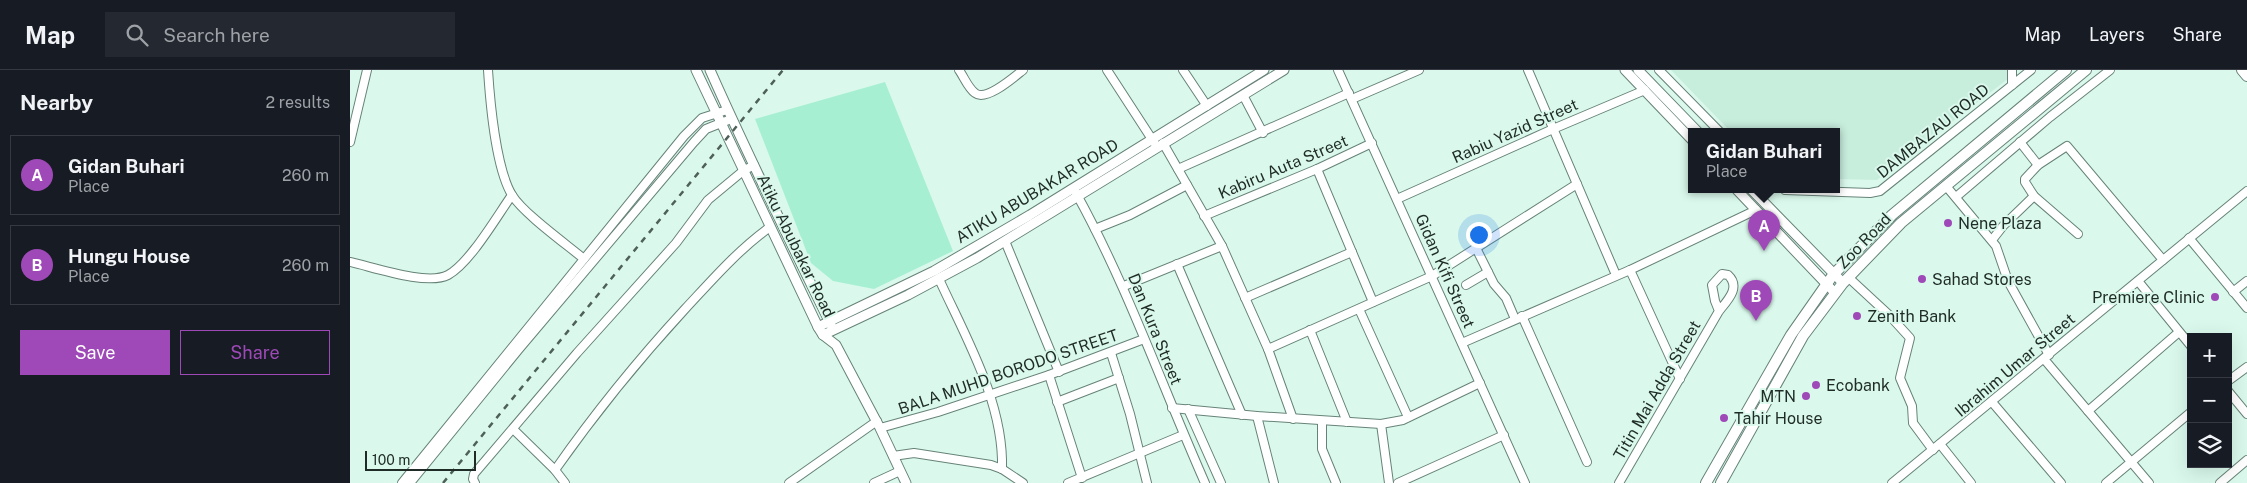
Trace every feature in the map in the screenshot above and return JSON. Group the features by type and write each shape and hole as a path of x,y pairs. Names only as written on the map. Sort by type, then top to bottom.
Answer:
{"main road":[{"name":"Zoo Road","path":"1706,483 1791,335 1826,284 1892,215 2066,70"},
{"name":"Zoo Road","path":"1721,483 1803,336 1846,280 1901,223 2086,70"},
{"path":"2242,70 2247,76"}],"street":[{"path":"350,142 367,70"},
{"path":"488,70 490,99 499,155 512,195 584,259"},
{"name":"Atiku Abubakar Road","path":"696,70 821,331 836,345 878,424 906,483"},
{"path":"710,70 731,120 831,326 836,345"},
{"path":"959,70 974,93 983,96 992,93 1023,70"},
{"path":"1107,70 1151,138 1160,145 1178,169 1222,246 1268,348 1293,419"},
{"path":"1183,70 1206,106"},
{"path":"831,326 939,279 1005,241 1284,70"},
{"name":"Gidan Kifi Street","path":"1338,70 1525,483"},
{"path":"1178,169 1351,96 1419,70"},
{"path":"1528,70 1616,275"},
{"path":"1625,70 1688,136"},
{"path":"1638,70 1694,128"},
{"path":"1659,70 1716,128"},
{"path":"2012,70 2012,85"},
{"name":"DAMBAZAU ROAD","path":"1840,192 1870,193 1880,191 2031,70"},
{"path":"1956,197 2050,117 2110,70"},
{"name":"ATIKU ABUBAKAR ROAD","path":"821,331 934,271 1073,188 1258,72"},
{"name":"Rabiu Yazid Street","path":"1397,199 1645,90"},
{"path":"1243,95 1263,133"},
{"path":"2041,107 2050,117"},
{"path":"402,483 684,136 702,118 727,110"},
{"path":"410,483 668,170 706,129 731,120"},
{"path":"2020,142 2038,165"},
{"name":"Kabiru Auta Street","path":"1204,216 1317,169 1372,143"},
{"path":"2078,234 2034,196 2025,182 2025,179 2038,165 2064,147 2069,147 2163,260"},
{"path":"475,483 473,479 474,474 582,346 676,243 708,200 743,171 754,165"},
{"path":"1317,169 1374,302"},
{"path":"1268,348 1432,276 1577,184"},
{"path":"1095,229 1130,215 1187,185"},
{"path":"1946,186 1992,240 2000,254 2008,281 2047,357 2088,411 2149,483"},
{"name":"Dan Kura Street","path":"1073,188 1124,286 1183,435 1205,483"},
{"name":"Ibrahim Umar Street","path":"1892,483 2247,191"},
{"path":"1741,193 1835,293"},
{"path":"1755,193 1834,275 1846,280 1890,315 1910,338 1900,378 1912,406 1913,423 1933,450"},
{"path":"350,262 422,278 447,276 472,251 512,195"},
{"path":"1992,240 2003,226 2034,196"},
{"path":"1462,343 1630,270 1756,210"},
{"path":"554,470 592,417 650,348 737,252 770,227"},
{"path":"2189,238 2247,308"},
{"path":"1005,241 1059,372"},
{"path":"1124,286 1222,246"},
{"path":"1476,248 1497,288 1505,295 1519,318 1587,462"},
{"path":"1245,298 1352,252"},
{"path":"1177,264 1242,415"},
{"path":"1630,270 1680,379"},
{"path":"1466,285 1488,272"},
{"path":"939,279 991,394 1002,454 1002,469"},
{"path":"2138,281 2187,341"},
{"path":"2233,292 2247,281"},
{"path":"1359,309 1408,417"},
{"name":"Titin Mai Adda Street","path":"1619,483 1719,311"},
{"path":"1310,330 1347,422"},
{"path":"2088,411 2179,332"},
{"name":"BALA MUHD BORODO STREET","path":"789,483 878,424 938,412 1059,372 1144,339"},
{"path":"1111,353 1147,483"},
{"path":"2232,378 2247,367"},
{"path":"1049,375 1082,478"},
{"path":"1057,402 1119,378"},
{"path":"1172,408 1293,419 1381,424 1408,417 1480,382"},
{"path":"2232,396 2247,414"},
{"path":"1992,402 2061,483"},
{"path":"1188,409 1221,483"},
{"path":"2106,483 2187,415"},
{"path":"1257,416 1274,483"},
{"path":"1322,421 1322,449 1336,483"},
{"path":"1381,424 1389,483"},
{"path":"513,429 565,483"},
{"path":"1068,483 1183,435"},
{"path":"1398,483 1504,436"},
{"path":"1940,444 1971,483"},
{"path":"893,456 932,455 991,465 1002,469 1023,483"},
{"path":"2220,483 2247,460"},
{"path":"874,483 900,471"}],"shaded area":[{"path":"1671,70 2011,70 2009,78 1877,180 1840,179 1840,128 1727,128"}],"green space":[{"path":"885,82 953,251 874,289 833,281 811,263 755,119"}],"railway":[{"path":"443,483 783,70"}],"place":[{"name":"Nene Plaza","path":"1948,223"},
{"name":"Gidan Buhari","path":"1764,251"},
{"name":"Sahad Stores","path":"1922,279"},
{"name":"Premiere Clinic","path":"2215,297"},
{"name":"Zenith Bank","path":"1857,316"},
{"name":"Hungu House","path":"1756,321"},
{"name":"Ecobank","path":"1816,385"},
{"name":"MTN","path":"1806,396"},
{"name":"Tahir House","path":"1724,418"}]}
